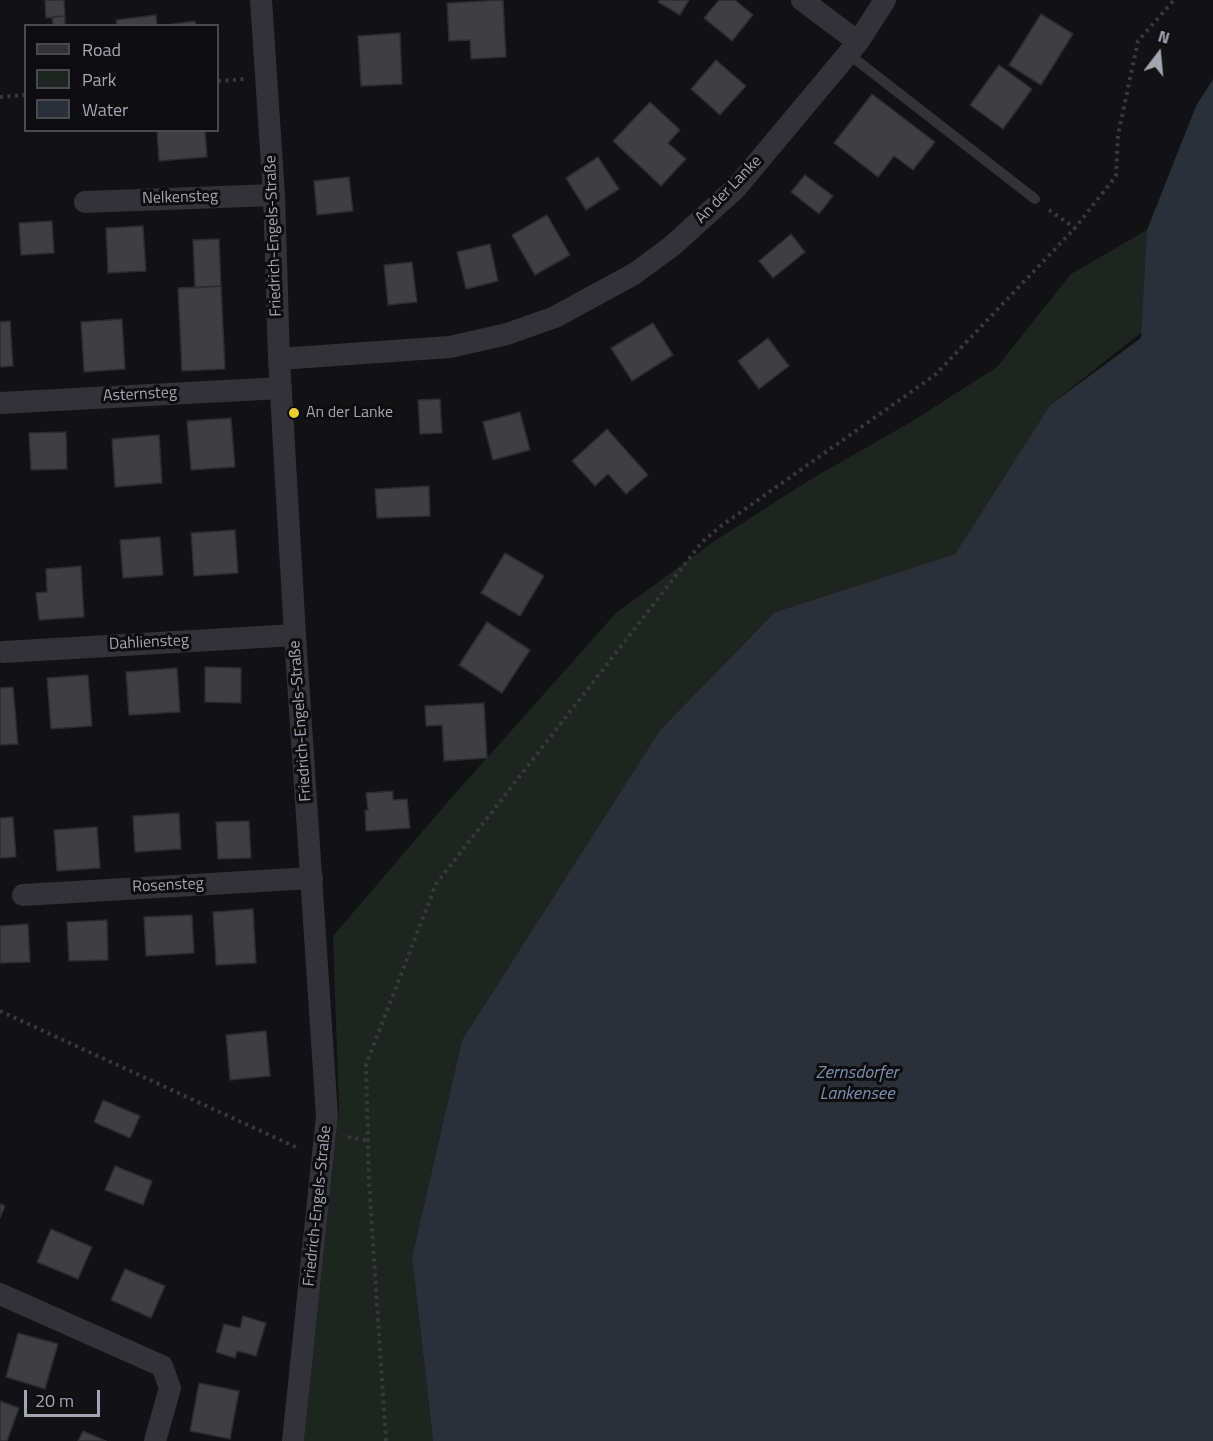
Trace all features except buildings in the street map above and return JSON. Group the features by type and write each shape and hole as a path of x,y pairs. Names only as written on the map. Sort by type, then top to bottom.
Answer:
{"street":[{"name":"Friedrich-Engels-Straße","path":"261,0 274,195 279,359 295,635 327,1116 293,1441"},
{"path":"802,0 858,42"},
{"name":"An der Lanke","path":"279,359 450,347 507,334 555,317 634,274 672,246 736,188 858,42 885,0"},
{"name":"Nelkensteg","path":"85,202 274,195"},
{"name":"Asternsteg","path":"0,403 281,388"},
{"name":"Dahliensteg","path":"3,652 295,635"},
{"name":"Rosensteg","path":"23,895 312,878"},
{"path":"0,1294 162,1366 170,1388 155,1441"}],"lane":[{"path":"858,42 855,59 1035,200"}],"path":[{"path":"386,1441 368,1141 366,1065 436,884 702,542 721,526 935,375 1075,228 1116,176 1118,135 1138,41 1174,0"},
{"path":"0,97 24,95"},
{"path":"1035,200 1075,228"},
{"path":"0,1011 297,1149 324,1150"},
{"path":"347,1137 368,1141"}],"green space":[{"path":"1147,230 1147,328 1050,405 955,554 775,612 660,730 462,1040 412,1257 433,1441 304,1441 339,1110 333,936 446,804 616,613 713,542 808,481 911,422 997,367 1071,274"}],"water":[{"name":"Zernsdorfer Lankensee","path":"1213,79 1213,1441 433,1441 412,1257 462,1040 660,730 775,612 955,554 1050,405 1141,338 1147,230 1196,106"}],"place":[{"name":"An der Lanke","path":"294,413"}]}
